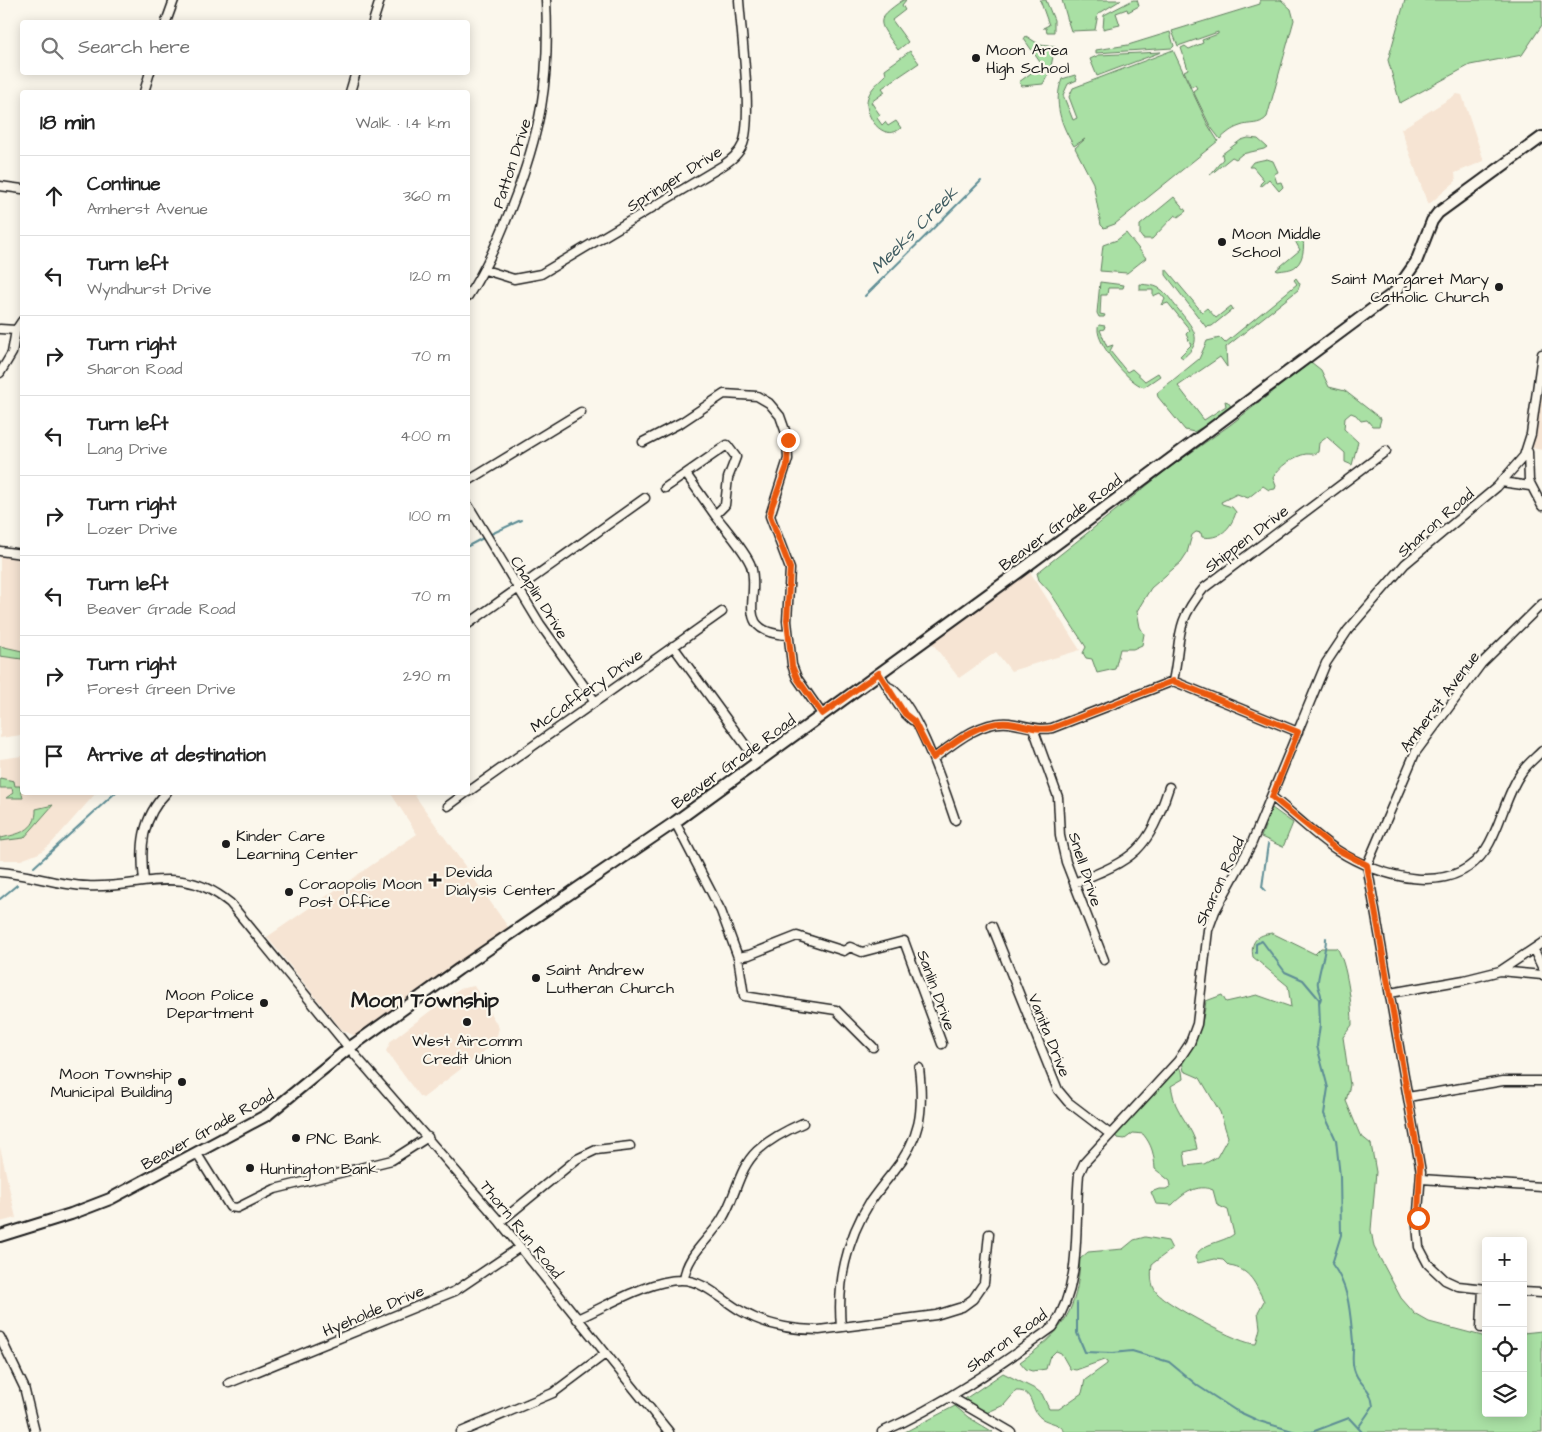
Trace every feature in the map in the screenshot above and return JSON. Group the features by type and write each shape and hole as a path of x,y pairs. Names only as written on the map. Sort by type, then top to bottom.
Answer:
{"main road":[{"name":"Beaver Grade Road","path":"0,1236 96,1205 197,1154 267,1115 298,1092 350,1048 459,969 674,822 1395,292 1416,262 1432,221 1438,213 1542,137"}],"street":[{"path":"167,20 174,0"},
{"path":"374,20 380,0"},
{"name":"Patton Drive","path":"470,293 485,270 510,211 536,138 544,96 547,58 546,0"},
{"name":"Springer Drive","path":"485,270 514,279 541,274 722,166 736,154 743,144 747,124 739,0"},
{"path":"145,90 149,75"},
{"path":"351,90 355,75"},
{"path":"0,186 20,189"},
{"path":"0,373 12,354 16,330 20,324"},
{"path":"0,329 16,330"},
{"name":"Sharon Road","path":"882,1432 917,1417 951,1397 1053,1327 1063,1312 1070,1292 1074,1268 1079,1174 1084,1163 1178,1061 1190,1043 1200,1011 1208,930 1251,845 1326,663 1348,630 1405,564 1501,482 1517,466 1528,447 1542,354"},
{"path":"643,442 682,422 724,394 757,396 776,410 787,432 788,458 770,512 790,568 788,635 795,674 822,714"},
{"path":"470,480 582,412"},
{"path":"666,488 727,445 736,457 728,478 725,506 715,515"},
{"path":"1528,447 1527,462 1530,486 1542,506"},
{"name":"Shippen Drive","path":"1173,681 1183,618 1204,588 1386,451"},
{"path":"686,474 751,567 751,604 756,622 771,634 788,635"},
{"path":"1501,482 1530,486"},
{"path":"470,623 645,498"},
{"name":"Chaplin Drive","path":"470,508 540,624 594,700"},
{"path":"0,551 20,554"},
{"name":"Amherst Avenue","path":"1367,865 1415,753 1481,664 1542,604"},
{"name":"McCaffery Drive","path":"470,790 594,700 722,612"},
{"path":"673,646 757,761"},
{"path":"879,673 905,714 914,721 933,758 955,820"},
{"path":"933,758 967,735 990,724 1007,723 1047,729 1062,725 1173,681 1298,732"},
{"name":"Snell Drive","path":"1033,728 1056,790 1059,804 1060,842 1104,960"},
{"path":"1272,797 1336,849 1388,874 1429,879 1454,874 1470,866 1489,844 1520,774 1542,751"},
{"path":"1074,883 1120,863 1140,848 1156,824 1169,788"},
{"path":"144,881 141,857 144,830 154,808 165,795"},
{"name":"McCaffery Drive","path":"448,806 463,795"},
{"path":"674,822 721,911 738,957 744,996 836,1010 874,1047"},
{"path":"1367,865 1421,1180 1417,1233 1424,1258 1439,1276 1451,1283 1482,1288"},
{"name":"Thorn Run Road","path":"0,872 88,886 169,880 193,882 213,891 230,903 350,1048 500,1222 669,1432"},
{"name":"Vanita Drive","path":"992,926 1058,1090 1068,1102 1110,1134"},
{"name":"Sanlin Drive","path":"738,957 749,955 797,936 844,951 850,947 862,952 904,941 942,1044"},
{"path":"1500,972 1542,943"},
{"path":"1534,950 1542,967"},
{"path":"1390,993 1500,972 1542,975"},
{"path":"841,1327 839,1309 841,1275 855,1232 870,1201 909,1150 917,1130 922,1100 918,1068"},
{"path":"1408,1097 1503,1081 1542,1081"},
{"path":"684,1280 689,1263 724,1217 744,1170 752,1157 771,1140 803,1123"},
{"path":"197,1154 230,1207 238,1208 275,1189 392,1160 428,1137"},
{"path":"500,1222 577,1159 596,1150 630,1146"},
{"path":"1421,1180 1542,1187"},
{"path":"578,1319 656,1284 684,1280 706,1288 751,1316 775,1325 802,1330 936,1315 962,1307 973,1299 984,1283 989,1234"},
{"name":"Hyeholde Drive","path":"229,1383 454,1291 520,1248"},
{"path":"1527,1292 1542,1293"},
{"path":"1481,1328 1482,1318"},
{"path":"0,1337 24,1387 34,1432"},
{"path":"461,1432 539,1401 553,1393 605,1354"},
{"path":"951,1397 1011,1432"}],"shaded area":[{"path":"1457,94 1462,95 1484,161 1455,173 1456,181 1428,205 1401,129"},
{"path":"1542,354 1542,450 1528,447"},
{"path":"0,551 20,558 20,735 0,738"},
{"path":"1030,572 1080,650 1011,671 996,652 959,678 932,643"},
{"path":"20,756 20,795 94,795 50,845 39,853 21,860 0,860 0,759"},
{"path":"392,795 414,795 511,931 355,1036 342,1030 267,937 417,834"},
{"path":"474,986 499,1028 495,1043 423,1098 419,1096 386,1051 391,1041 459,989"},
{"path":"0,1147 16,1218 0,1222"}],"green space":[{"path":"903,0 906,0 902,5 905,10 892,20 908,42 898,50 886,33 882,22 883,17"},
{"path":"1040,0 1046,0 1054,20 1054,32 1047,32 1046,28 1043,28 1049,25"},
{"path":"1062,0 1121,0 1098,14 1095,30 1071,31 1068,22 1070,21 1068,21"},
{"path":"1133,0 1137,0 1139,6 1128,12 1127,9 1116,13 1120,25 1103,29 1104,15"},
{"path":"1260,0 1281,0 1291,9 1294,20 1267,117 1261,122 1234,128 1220,139 1210,126 1193,91 1197,88 1195,85 1191,87 1184,71 1188,69 1181,48 1185,46 1189,49 1203,43 1202,40 1218,34 1218,32 1178,46 1172,31 1260,4"},
{"path":"1405,0 1542,0 1542,25 1522,55 1470,65 1400,103 1388,60"},
{"path":"1170,32 1174,46 1172,48 1096,53 1096,50 1128,45"},
{"path":"1026,36 1040,45 1055,47 1050,71 1043,84 1022,86 1019,82 1042,65 1024,39"},
{"path":"1173,50 1208,125 1218,141 1115,224 1104,228 1101,225 1093,183 1075,148 1085,139 1074,146 1062,122 1058,97 1062,79 1075,75 1077,80 1068,84 1063,95 1073,120 1077,118 1069,97 1073,88"},
{"path":"910,51 919,63 882,88 885,92 871,102 880,115 877,118 882,125 885,122 888,126 896,121 901,128 894,132 887,132 881,130 871,118 867,104 868,97 873,88 886,75 885,69"},
{"path":"1161,52 1097,76 1090,59 1099,55"},
{"path":"1248,138 1258,139 1267,147 1242,154 1236,159 1232,157 1210,175 1223,159 1222,154 1241,140"},
{"path":"1267,159 1273,161 1278,172 1274,174 1277,183 1281,182 1283,187 1279,191 1269,179 1261,186 1260,184 1264,180 1253,167 1249,167 1253,162"},
{"path":"1174,197 1186,211 1178,217 1175,215 1152,239 1143,239 1140,235 1140,225"},
{"path":"1301,232 1303,249 1299,263 1290,269 1276,270 1300,250 1293,237"},
{"path":"1126,233 1146,258 1127,273 1100,271 1103,245 1117,240"},
{"path":"1166,269 1202,312 1207,308 1216,318 1231,306 1233,309 1212,326 1206,327 1166,275"},
{"path":"1296,278 1300,284 1298,290 1226,347 1227,367 1220,357 1178,386 1204,420 1226,406 1225,401 1232,408 1195,435 1201,428 1194,432 1185,430 1158,397 1157,393 1199,359 1207,341 1220,338 1225,343 1297,284 1294,280"},
{"path":"1100,282 1124,285 1123,288 1108,288 1107,295 1101,295 1100,314 1105,315 1104,317 1099,317 1097,313"},
{"path":"1140,284 1155,286 1162,290 1192,328 1195,339 1194,345 1183,358 1180,356 1191,345 1186,334 1190,330 1168,303 1162,305 1165,299 1160,293 1153,296 1153,290 1140,290"},
{"path":"1099,325 1105,326 1104,329 1100,330 1107,347 1113,345 1110,351 1127,372 1132,369 1145,381 1158,373 1160,376 1144,387 1137,384 1121,369 1106,350 1098,331"},
{"path":"1311,362 1321,370 1329,387 1345,391 1381,419 1379,426 1372,426 1367,420 1361,421 1356,415 1351,413 1345,418 1344,429 1358,442 1352,465 1345,462 1345,453 1327,437 1319,443 1318,452 1296,457 1275,474 1273,478 1276,486 1275,489 1269,490 1263,486 1248,498 1237,494 1221,502 1232,507 1236,512 1231,524 1224,532 1214,537 1202,537 1201,533 1196,532 1192,535 1187,553 1181,562 1151,588 1137,611 1140,627 1144,634 1142,645 1133,649 1120,649 1115,669 1097,673 1092,659 1086,658 1083,653 1086,647 1050,592 1039,580 1037,573 1169,468 1230,425"},
{"path":"0,646 20,651 20,659 0,656"},
{"path":"0,778 14,781 15,786 20,786 20,795 22,795 23,798 6,798 13,793 12,788 0,788"},
{"path":"53,805 24,838 0,841 0,836 1,838 14,835 30,827 36,809"},
{"path":"1272,808 1293,823 1283,847 1261,837"},
{"path":"1272,933 1315,954 1321,948 1337,948 1341,955 1350,996 1352,1017 1352,1025 1343,1037 1350,1085 1346,1101 1360,1135 1371,1144 1376,1172 1371,1230 1374,1247 1401,1298 1415,1314 1429,1322 1482,1336 1482,1417 1527,1417 1527,1333 1542,1331 1542,1432 1065,1432 1057,1425 1041,1418 1029,1397 1022,1392 1016,1391 1004,1405 986,1413 962,1401 1003,1373 1037,1390 1042,1394 1049,1409 1059,1409 1082,1393 1085,1380 1107,1364 1107,1362 1104,1360 1076,1370 1070,1369 1061,1353 1056,1351 1049,1358 1046,1369 1032,1371 1026,1369 1020,1362 1047,1341 1065,1319 1076,1293 1080,1259 1088,1252 1123,1249 1134,1240 1145,1237 1168,1241 1172,1249 1152,1264 1152,1283 1157,1293 1205,1323 1248,1343 1256,1344 1260,1328 1258,1312 1264,1301 1255,1283 1242,1270 1229,1266 1223,1260 1215,1259 1198,1263 1195,1258 1201,1249 1234,1234 1228,1210 1217,1205 1213,1190 1207,1188 1191,1191 1172,1205 1156,1204 1151,1192 1171,1186 1170,1181 1155,1169 1149,1142 1143,1134 1133,1133 1125,1139 1117,1138 1115,1135 1178,1066 1182,1071 1183,1079 1171,1086 1173,1095 1177,1107 1194,1138 1197,1149 1184,1152 1186,1166 1204,1164 1217,1157 1228,1137 1220,1112 1200,1078 1184,1071 1182,1061 1192,1047 1198,1033 1206,1001 1222,995 1226,1002 1257,995 1291,1007 1288,986 1253,957 1254,943 1262,935"},
{"path":"955,1406 968,1417 993,1432 905,1432"}],"waterway":[{"name":"Meeks Creek","path":"865,296 981,181"},
{"name":"Meeks Creek","path":"489,535 521,520"},
{"name":"Meeks Creek","path":"470,545 485,537"},
{"name":"Meeks Creek","path":"34,867 113,795"},
{"path":"1265,890 1262,887 1268,844"},
{"name":"Meeks Creek","path":"0,899 17,885"},
{"path":"1319,1003 1321,994 1318,981 1326,938"},
{"path":"1256,953 1256,944 1262,941 1285,972 1303,980 1319,999 1320,1025 1317,1046 1328,1088 1324,1114 1336,1140 1340,1176 1341,1235 1332,1264 1342,1282 1348,1301 1354,1369 1358,1379 1370,1394 1373,1406 1358,1428"},
{"path":"1077,1303 1077,1333 1085,1352 1113,1353 1132,1351 1169,1362 1198,1386 1235,1410 1259,1421 1296,1432"},
{"path":"1302,1432 1312,1432 1349,1418 1362,1432"}],"place":[{"name":"Moon Area High School","path":"976,58"},
{"name":"Moon Middle School","path":"1222,242"},
{"name":"Saint Margaret Mary Catholic Church","path":"1499,287"},
{"name":"Kinder Care Learning Center","path":"226,844"},
{"name":"Devida Dialysis Center","path":"435,880"},
{"name":"Coraopolis Moon Post Office","path":"289,892"},
{"name":"Saint Andrew Lutheran Church","path":"536,978"},
{"name":"Moon Police Department","path":"264,1003"},
{"name":"West Aircomm Credit Union","path":"467,1022"},
{"name":"Moon Township Municipal Building","path":"182,1082"},
{"name":"PNC Bank","path":"296,1138"},
{"name":"Huntington Bank","path":"250,1168"}],"district":[{"name":"Moon Township","path":"425,1000"}],"route":[{"path":"788,440 787,466 770,516 790,568 787,620 792,666 797,678 822,714 879,673 905,714 914,721 933,758 967,735 990,724 1013,723 1040,729 1052,728 1173,681 1298,732 1272,797 1336,849 1367,865 1420,1165 1421,1188 1418,1218"}]}
